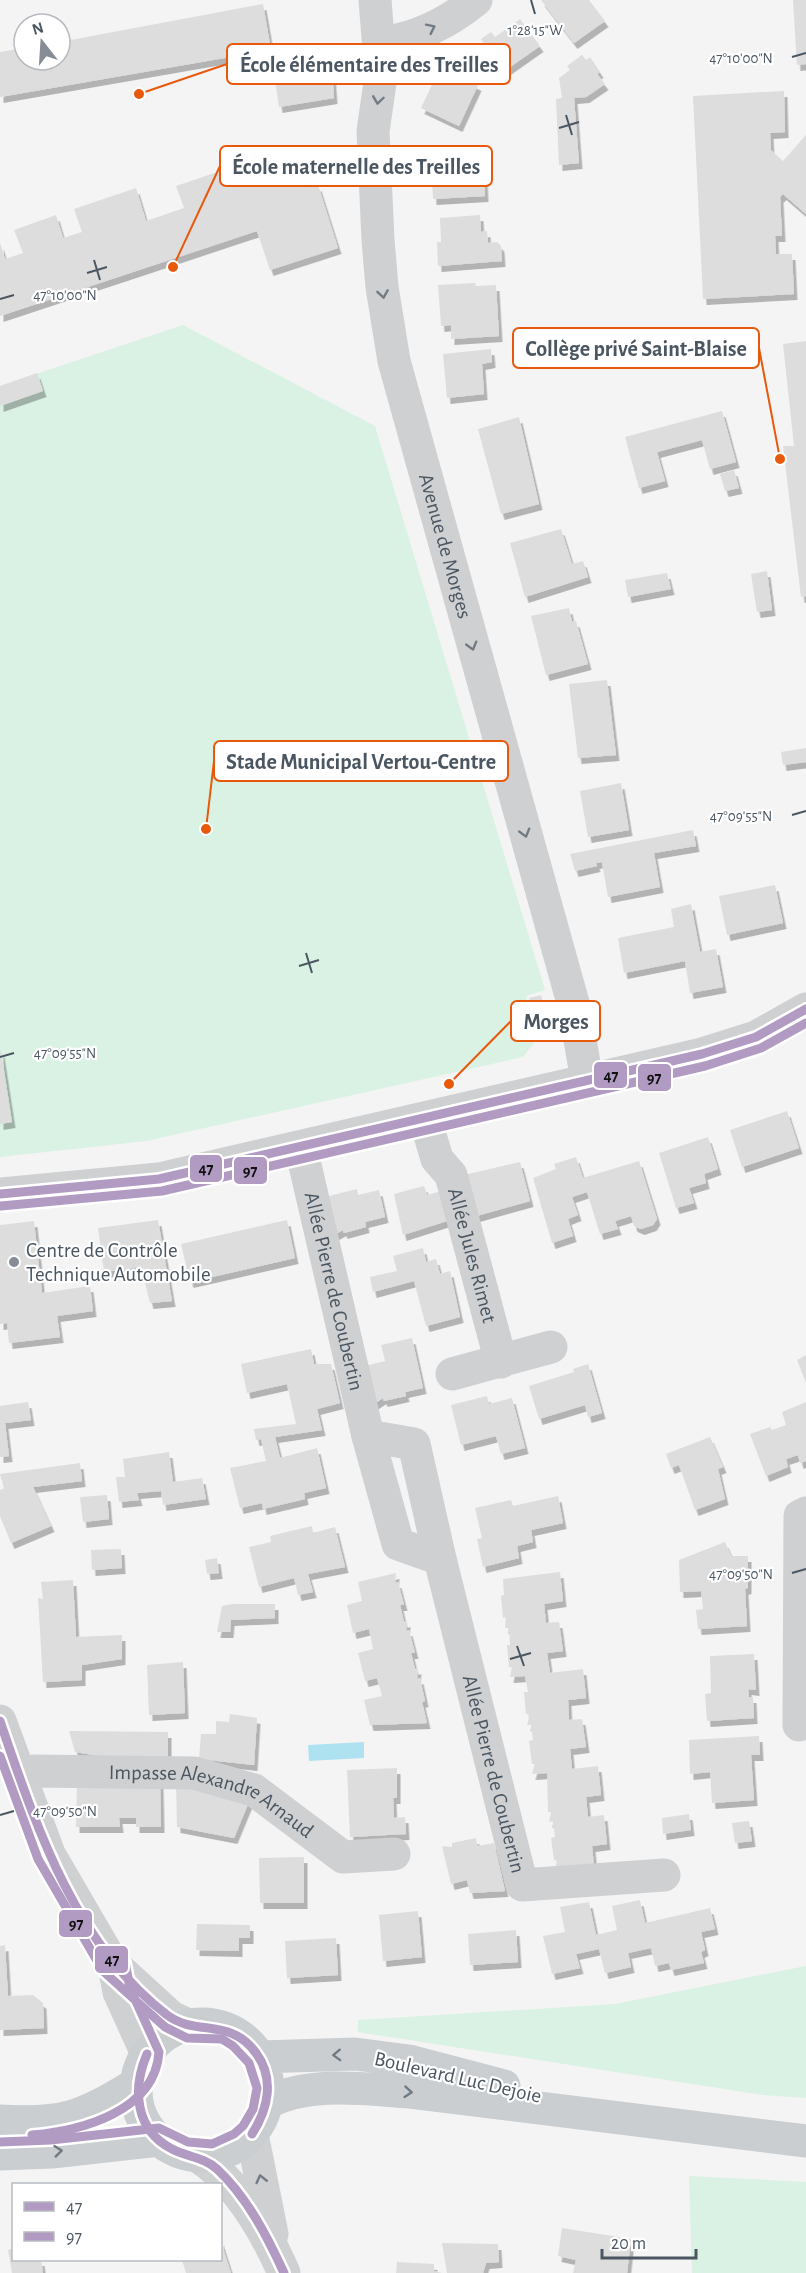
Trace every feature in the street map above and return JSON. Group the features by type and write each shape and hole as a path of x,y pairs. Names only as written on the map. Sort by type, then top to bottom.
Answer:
{"main road":[{"path":"210,2025 226,2028 241,2037 260,2057 267,2073 268,2102 252,2134 228,2151 199,2157 184,2154 159,2140 141,2115 136,2084 147,2054 160,2039 176,2030 190,2026 210,2025"},
{"name":"Boulevard Luc Dejoie","path":"260,2057 355,2054 409,2061 619,2117"},
{"path":"0,2121 39,2123 64,2120 91,2111 136,2084"},
{"name":"Boulevard Luc Dejoie","path":"268,2102 306,2089 345,2088 410,2092 806,2141"},
{"path":"0,2154 52,2152 159,2140"}],"street":[{"name":"Avenue de Morges","path":"375,0 381,76 374,130 378,240 382,287 394,361 575,1010 587,1081"},
{"path":"380,43 400,40 421,32 458,15 476,0"},
{"path":"0,1194 159,1179 301,1148 702,1054 756,1037 806,1009"},
{"name":"Allée Jules Rimet","path":"425,1118 436,1159 451,1175 501,1362"},
{"name":"Allée Pierre de Coubertin","path":"301,1148 368,1436 398,1544 440,1559 522,1885 664,1875"},
{"path":"452,1374 551,1347"},
{"path":"799,1725 800,1516 806,1513"},
{"path":"0,1721 49,1854 113,1964 171,2018 190,2026"},
{"name":"Impasse Alexandre Arnaud","path":"19,1775 34,1770 194,1773 254,1790 343,1857 394,1854"},
{"path":"113,1964 119,1992 147,2054"},
{"path":"252,2134 280,2265"},
{"path":"199,2157 215,2168 238,2192 280,2265"}],"green space":[{"path":"183,325 375,426 545,990 526,996 534,1043 523,1057 146,1141 0,1157 0,386"},
{"path":"806,1966 806,2098 763,2095 358,2032 358,2020 615,2004"},
{"path":"689,2176 806,2182 806,2273 692,2273"}],"water":[{"path":"364,1742 364,1758 309,1761 308,1745"}],"building":[{"path":"541,0 589,0 605,21 574,43"},
{"path":"793,0 806,0 806,64 797,65"},
{"path":"263,4 271,50 0,97 0,52 12,50 12,72 72,72 72,40"},
{"path":"520,19 540,46 503,72 481,39 491,32 495,37"},
{"path":"582,55 586,60 590,57 600,72 597,74 605,84 586,97 574,98 579,163 559,165 556,99 562,98 559,78 570,70 567,66"},
{"path":"441,66 478,85 459,126 421,108"},
{"path":"332,70 334,98 279,107 275,80"},
{"path":"784,91 785,132 770,133 771,150 783,161 806,135 806,214 783,194 780,197 782,236 775,236 776,254 792,254 794,294 703,299 693,96"},
{"path":"295,146 309,188 318,185 338,248 270,270 257,231 0,316 0,243 5,259 23,253 14,230 56,215 63,238 82,232 74,209 136,188 146,221 184,208 176,186"},
{"path":"483,149 485,196 433,199 431,152"},
{"path":"480,215 481,232 487,231 488,243 497,242 501,246 502,261 438,266 437,242 441,242 440,218"},
{"path":"475,283 476,286 496,285 499,336 451,339 451,325 441,326 438,285"},
{"path":"806,341 806,596 801,597 783,446 794,446 783,344"},
{"path":"491,349 492,362 482,364 484,394 447,398 443,354"},
{"path":"37,373 43,391 0,406 0,386"},
{"path":"722,411 736,462 710,469 702,440 657,452 665,481 639,488 625,437"},
{"path":"519,417 539,504 501,514 478,429"},
{"path":"734,470 739,488 725,491 720,474"},
{"path":"561,529 572,564 583,561 588,577 525,597 510,543"},
{"path":"767,571 772,610 757,612 751,574"},
{"path":"667,573 671,589 628,597 625,580"},
{"path":"569,608 572,622 576,621 588,664 546,675 531,616"},
{"path":"607,680 616,755 578,758 569,684"},
{"path":"806,748 806,762 783,765 781,752"},
{"path":"621,783 629,830 588,837 580,791"},
{"path":"693,830 696,846 654,853 660,887 608,897 602,862 596,863 597,866 575,871 570,854"},
{"path":"775,885 783,923 727,935 719,896"},
{"path":"691,904 700,952 716,949 723,987 690,993 685,961 624,973 618,938 674,927 671,909"},
{"path":"541,995 546,1012 533,1016 529,998"},
{"path":"0,1052 12,1122 0,1124"},
{"path":"787,1111 799,1148 742,1167 730,1130"},
{"path":"708,1137 718,1169 704,1174 706,1183 689,1188 694,1203 676,1208 659,1153"},
{"path":"576,1157 583,1178 639,1161 657,1219 653,1225 641,1229 634,1226 631,1216 615,1221 618,1229 600,1234 587,1192 572,1197 578,1215 568,1219 573,1236 552,1243 533,1178 556,1169 554,1164"},
{"path":"520,1162 530,1201 473,1217 464,1175"},
{"path":"424,1186 427,1195 442,1191 450,1220 403,1235 394,1194"},
{"path":"357,1189 358,1195 379,1190 385,1217 365,1222 366,1227 344,1233 343,1230 334,1235 325,1197"},
{"path":"158,1220 172,1301 150,1303 141,1267 104,1272 98,1228"},
{"path":"287,1220 295,1258 190,1282 181,1244"},
{"path":"34,1221 42,1293 90,1286 93,1311 57,1316 60,1337 9,1343 7,1323 0,1324 0,1225"},
{"path":"423,1248 426,1262 436,1259 440,1274 450,1271 460,1317 426,1326 414,1281 373,1292 370,1277 397,1271 393,1256"},
{"path":"412,1338 423,1388 405,1392 406,1396 384,1401 383,1398 374,1404 365,1366 385,1361 381,1345"},
{"path":"311,1349 314,1364 331,1364 340,1403 317,1409 322,1430 275,1437 280,1458 317,1448 326,1488 304,1493 305,1499 263,1509 262,1503 240,1508 230,1468 266,1461 261,1439 256,1440 254,1429 296,1424 287,1384 247,1393 241,1364"},
{"path":"806,1355 806,1383 797,1360"},
{"path":"588,1364 602,1413 588,1417 585,1405 539,1419 529,1386 574,1372 573,1369"},
{"path":"487,1396 489,1404 512,1398 525,1448 501,1454 496,1436 461,1445 451,1405"},
{"path":"28,1402 31,1420 5,1423 9,1456 0,1457 0,1406"},
{"path":"806,1402 806,1461 800,1463 798,1455 786,1459 788,1467 766,1476 750,1434 770,1427 772,1430 786,1425 782,1412"},
{"path":"710,1437 723,1467 718,1469 725,1499 695,1510 679,1465 671,1468 666,1454"},
{"path":"169,1452 173,1482 202,1478 206,1499 163,1505 161,1491 137,1493 139,1500 119,1502 116,1477 125,1477 123,1459"},
{"path":"80,1463 82,1481 33,1487 51,1526 11,1543 0,1516 0,1490 4,1488 0,1474"},
{"path":"107,1495 109,1519 83,1522 80,1497"},
{"path":"558,1496 563,1523 531,1530 533,1542 517,1546 519,1558 483,1567 477,1539 482,1538 475,1508 511,1500 513,1506"},
{"path":"312,1526 313,1533 335,1527 345,1567 308,1574 313,1592 298,1595 294,1578 259,1587 249,1547 271,1542 270,1536"},
{"path":"725,1542 731,1556 748,1556 748,1588 745,1589 747,1626 698,1629 696,1610 703,1609 701,1591 680,1592 679,1560"},
{"path":"121,1549 122,1568 92,1570 91,1550"},
{"path":"217,1558 219,1573 207,1574 205,1560"},
{"path":"560,1572 563,1601 544,1604 546,1623 559,1622 563,1651 547,1653 550,1673 583,1669 586,1698 568,1700 569,1720 582,1719 586,1747 570,1749 572,1769 598,1766 601,1795 586,1797 588,1817 604,1815 607,1844 592,1846 594,1866 555,1871 557,1860 554,1860 551,1838 555,1837 553,1821 549,1822 551,1812 548,1812 547,1773 532,1774 535,1764 532,1764 529,1741 533,1740 531,1725 527,1725 530,1714 526,1714 524,1692 528,1692 525,1676 510,1677 512,1667 509,1667 507,1645 510,1645 509,1628 505,1628 506,1617 503,1618 501,1596 504,1595 503,1579"},
{"path":"396,1573 395,1583 398,1582 404,1605 400,1605 404,1622 407,1621 406,1631 409,1630 415,1653 411,1653 415,1669 418,1668 417,1679 420,1678 427,1723 370,1725 364,1700 382,1696 377,1678 365,1681 358,1653 373,1649 369,1629 353,1633 347,1605 362,1601 358,1582"},
{"path":"73,1580 76,1637 122,1635 122,1659 82,1665 82,1680 43,1682 38,1598 43,1599 41,1582"},
{"path":"275,1604 275,1618 231,1620 230,1632 217,1632 222,1606"},
{"path":"754,1654 756,1690 748,1689 749,1697 753,1697 754,1718 707,1721 705,1694 711,1693 710,1656"},
{"path":"183,1662 185,1713 149,1715 147,1665"},
{"path":"230,1714 257,1718 254,1765 199,1759 201,1734 216,1734 216,1721 229,1722"},
{"path":"69,1731 168,1732 168,1759 106,1757 75,1752"},
{"path":"759,1736 760,1755 751,1755 754,1800 712,1803 710,1772 690,1774 689,1740"},
{"path":"397,1768 397,1798 393,1798 394,1818 405,1817 406,1834 350,1837 347,1770"},
{"path":"77,1781 160,1781 161,1827 136,1827 136,1818 119,1818 120,1827 76,1827"},
{"path":"176,1781 251,1797 234,1838 177,1827"},
{"path":"689,1814 691,1830 663,1834 662,1818"},
{"path":"749,1821 752,1841 735,1843 732,1823"},
{"path":"476,1838 477,1846 494,1843 505,1891 470,1893 467,1880 451,1884 442,1846 452,1847 452,1843"},
{"path":"304,1857 304,1903 260,1903 259,1858"},
{"path":"640,1900 645,1923 710,1908 715,1929 701,1932 705,1950 701,1952 704,1963 671,1970 669,1963 655,1966 651,1948 628,1953 631,1967 605,1973 599,1949 576,1954 580,1968 552,1974 543,1936 565,1932 560,1907 589,1902 596,1935 617,1930 612,1906"},
{"path":"418,1911 422,1957 383,1961 379,1915"},
{"path":"197,1924 250,1925 250,1938 239,1938 239,1951 196,1950"},
{"path":"516,1930 518,1962 470,1965 468,1934"},
{"path":"336,1938 338,1975 287,1978 285,1941"},
{"path":"5,1945 8,1996 33,1995 43,2003 44,2028 0,2030 0,1946"},
{"path":"562,2228 631,2239 627,2273 573,2273 576,2260 558,2256"},
{"path":"442,2243 498,2244 499,2262 486,2263 483,2273 447,2273"},
{"path":"222,2245 231,2273 186,2273 182,2261 222,2261"},
{"path":"12,2249 12,2261 41,2261 43,2273 12,2273 8,2250"},
{"path":"397,2262 434,2264 434,2271 442,2273 396,2273"}],"transit line":[{"name":"47","path":"0,1194 159,1179 702,1054 756,1037 806,1009"},
{"name":"97","path":"1,1206 162,1191 705,1066 761,1048 806,1023"},
{"name":"47","path":"0,1721 44,1842 83,1919 107,1954 135,1987 167,2015 190,2025 235,2035 246,2042 256,2053 266,2073 267,2094 262,2114 252,2134"},
{"name":"97","path":"0,1756 38,1859 103,1971 165,2027 187,2038 222,2039 233,2046 249,2063 257,2088 253,2109 243,2126 234,2134 212,2144 188,2142 159,2128 51,2140 0,2142"},
{"name":"97","path":"32,2135 72,2129 112,2114 130,2104 144,2090 154,2073 159,2052 130,1988 125,1962"},
{"name":"47","path":"147,2054 139,2081 139,2094 140,2107 150,2131 172,2149 212,2165 228,2180 255,2218 284,2273"}],"place":[{"name":"École élémentaire des Treilles","path":"139,94"},
{"name":"École maternelle des Treilles","path":"173,267"},
{"name":"Collège privé Saint-Blaise","path":"780,459"},
{"name":"Stade Municipal Vertou-Centre","path":"206,829"},
{"name":"Morges","path":"449,1084"},
{"name":"Centre de Contrôle Technique Automobile","path":"14,1262"}]}
